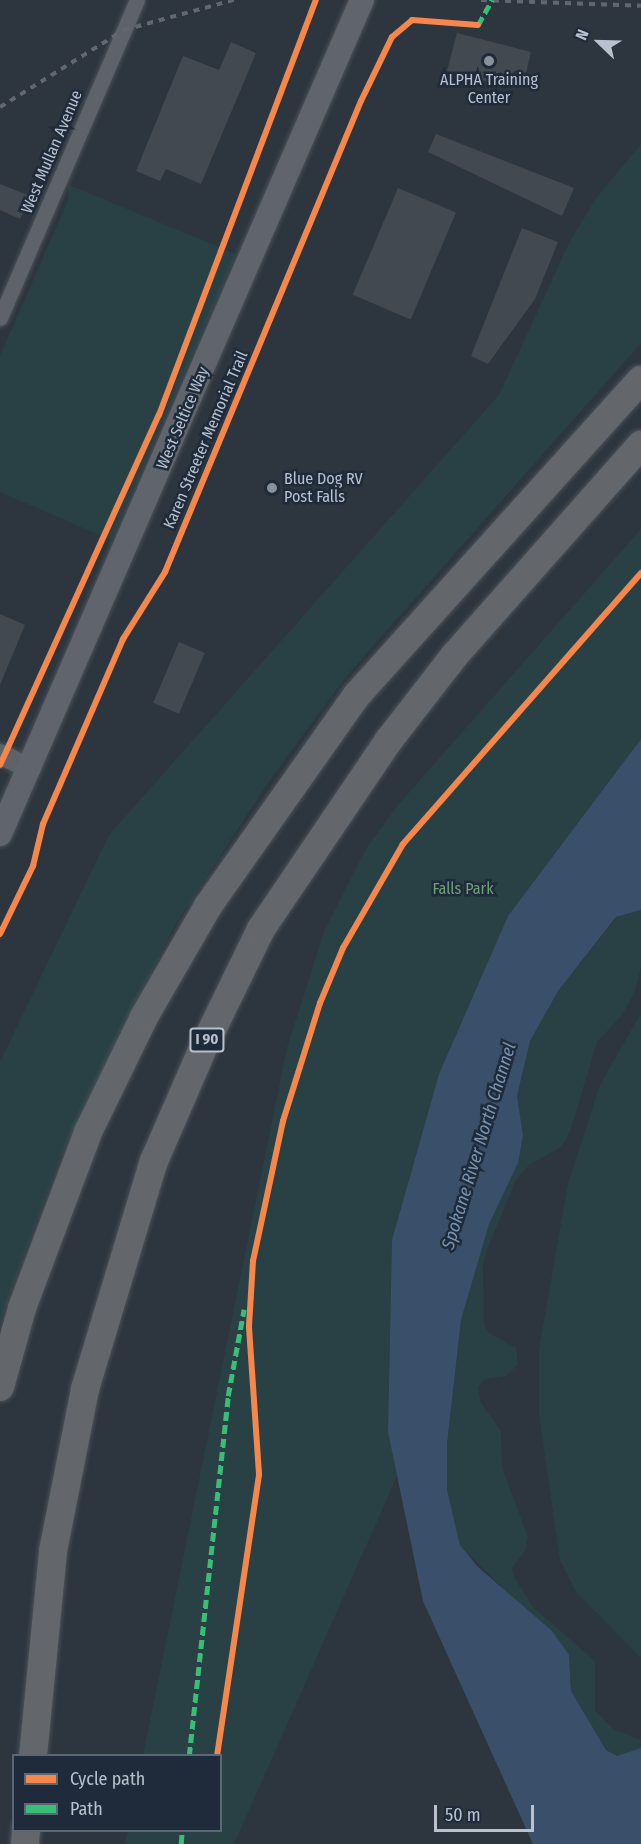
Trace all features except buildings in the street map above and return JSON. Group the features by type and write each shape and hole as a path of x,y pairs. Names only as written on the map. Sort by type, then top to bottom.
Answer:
{"highway":[{"path":"0,1387 64,1190 115,1074 175,961 299,772 442,596 641,361"},
{"path":"442,596 641,380"},
{"name":"I 90","path":"33,1754 54,1551 85,1389 154,1161 204,1046 261,929 320,835 455,655 641,445"},
{"path":"603,488 641,452"}],"main road":[{"name":"West Seltice Way","path":"0,834 31,769 362,0"}],"street":[{"name":"West Mullan Avenue","path":"0,318 137,0"},
{"path":"0,754 31,769"}],"green space":[{"path":"641,144 641,343 346,677 268,783 173,928 60,1157 0,1321 0,1062 109,835 499,395 569,243 596,198"},
{"path":"69,185 236,254 111,540 0,492 0,356 68,200"},
{"name":"Falls Park","path":"641,529 641,739 508,916 439,1074 392,1240 388,1432 397,1476 234,1844 125,1844 128,1832 222,1832 222,1754 143,1754 287,1048 325,929 366,849 398,805"},
{"path":"641,910 641,968 634,993 622,1015 597,1042 570,1132 561,1147 529,1165 516,1180 488,1247 483,1265 484,1324 489,1333 516,1348 518,1364 506,1376 485,1379 478,1387 481,1403 501,1431 502,1468 528,1537 525,1551 512,1568 514,1577 533,1607 595,1661 595,1710 613,1729 641,1740 641,1748 617,1756 606,1750 571,1691 569,1655 460,1545 447,1490 447,1444 461,1320 489,1224 518,1163 523,1136 517,1096 530,1041 558,991 617,917"},
{"path":"641,1013 641,1658 576,1592 560,1560 539,1415 539,1349 568,1183 600,1085"}],"water":[{"name":"Spokane River North Channel","path":"641,739 641,910 616,917 558,991 530,1041 517,1096 523,1136 518,1163 489,1224 461,1320 447,1444 447,1490 460,1545 478,1567 552,1631 569,1655 571,1691 606,1750 617,1756 641,1748 641,1844 533,1844 423,1601 388,1432 392,1240 439,1074 508,916"}],"railway":[{"path":"0,107 124,30 234,0"},
{"path":"481,0 641,6"}],"marked path":[{"path":"478,25 492,0"},
{"path":"189,1754 228,1396 244,1309"},
{"path":"181,1844 182,1832"}],"cycle path":[{"path":"0,765 159,415 316,0"},
{"name":"Karen Streeter Memorial Trail","path":"0,934 33,866 43,824 123,639 165,572 361,101 392,37 412,20 478,25"},
{"path":"217,1754 259,1474 249,1326 253,1261 283,1121 320,1003 343,948 403,844 641,573"}],"place":[{"name":"ALPHA Training Center","path":"489,61"},
{"name":"Blue Dog RV Post Falls","path":"272,488"}]}
